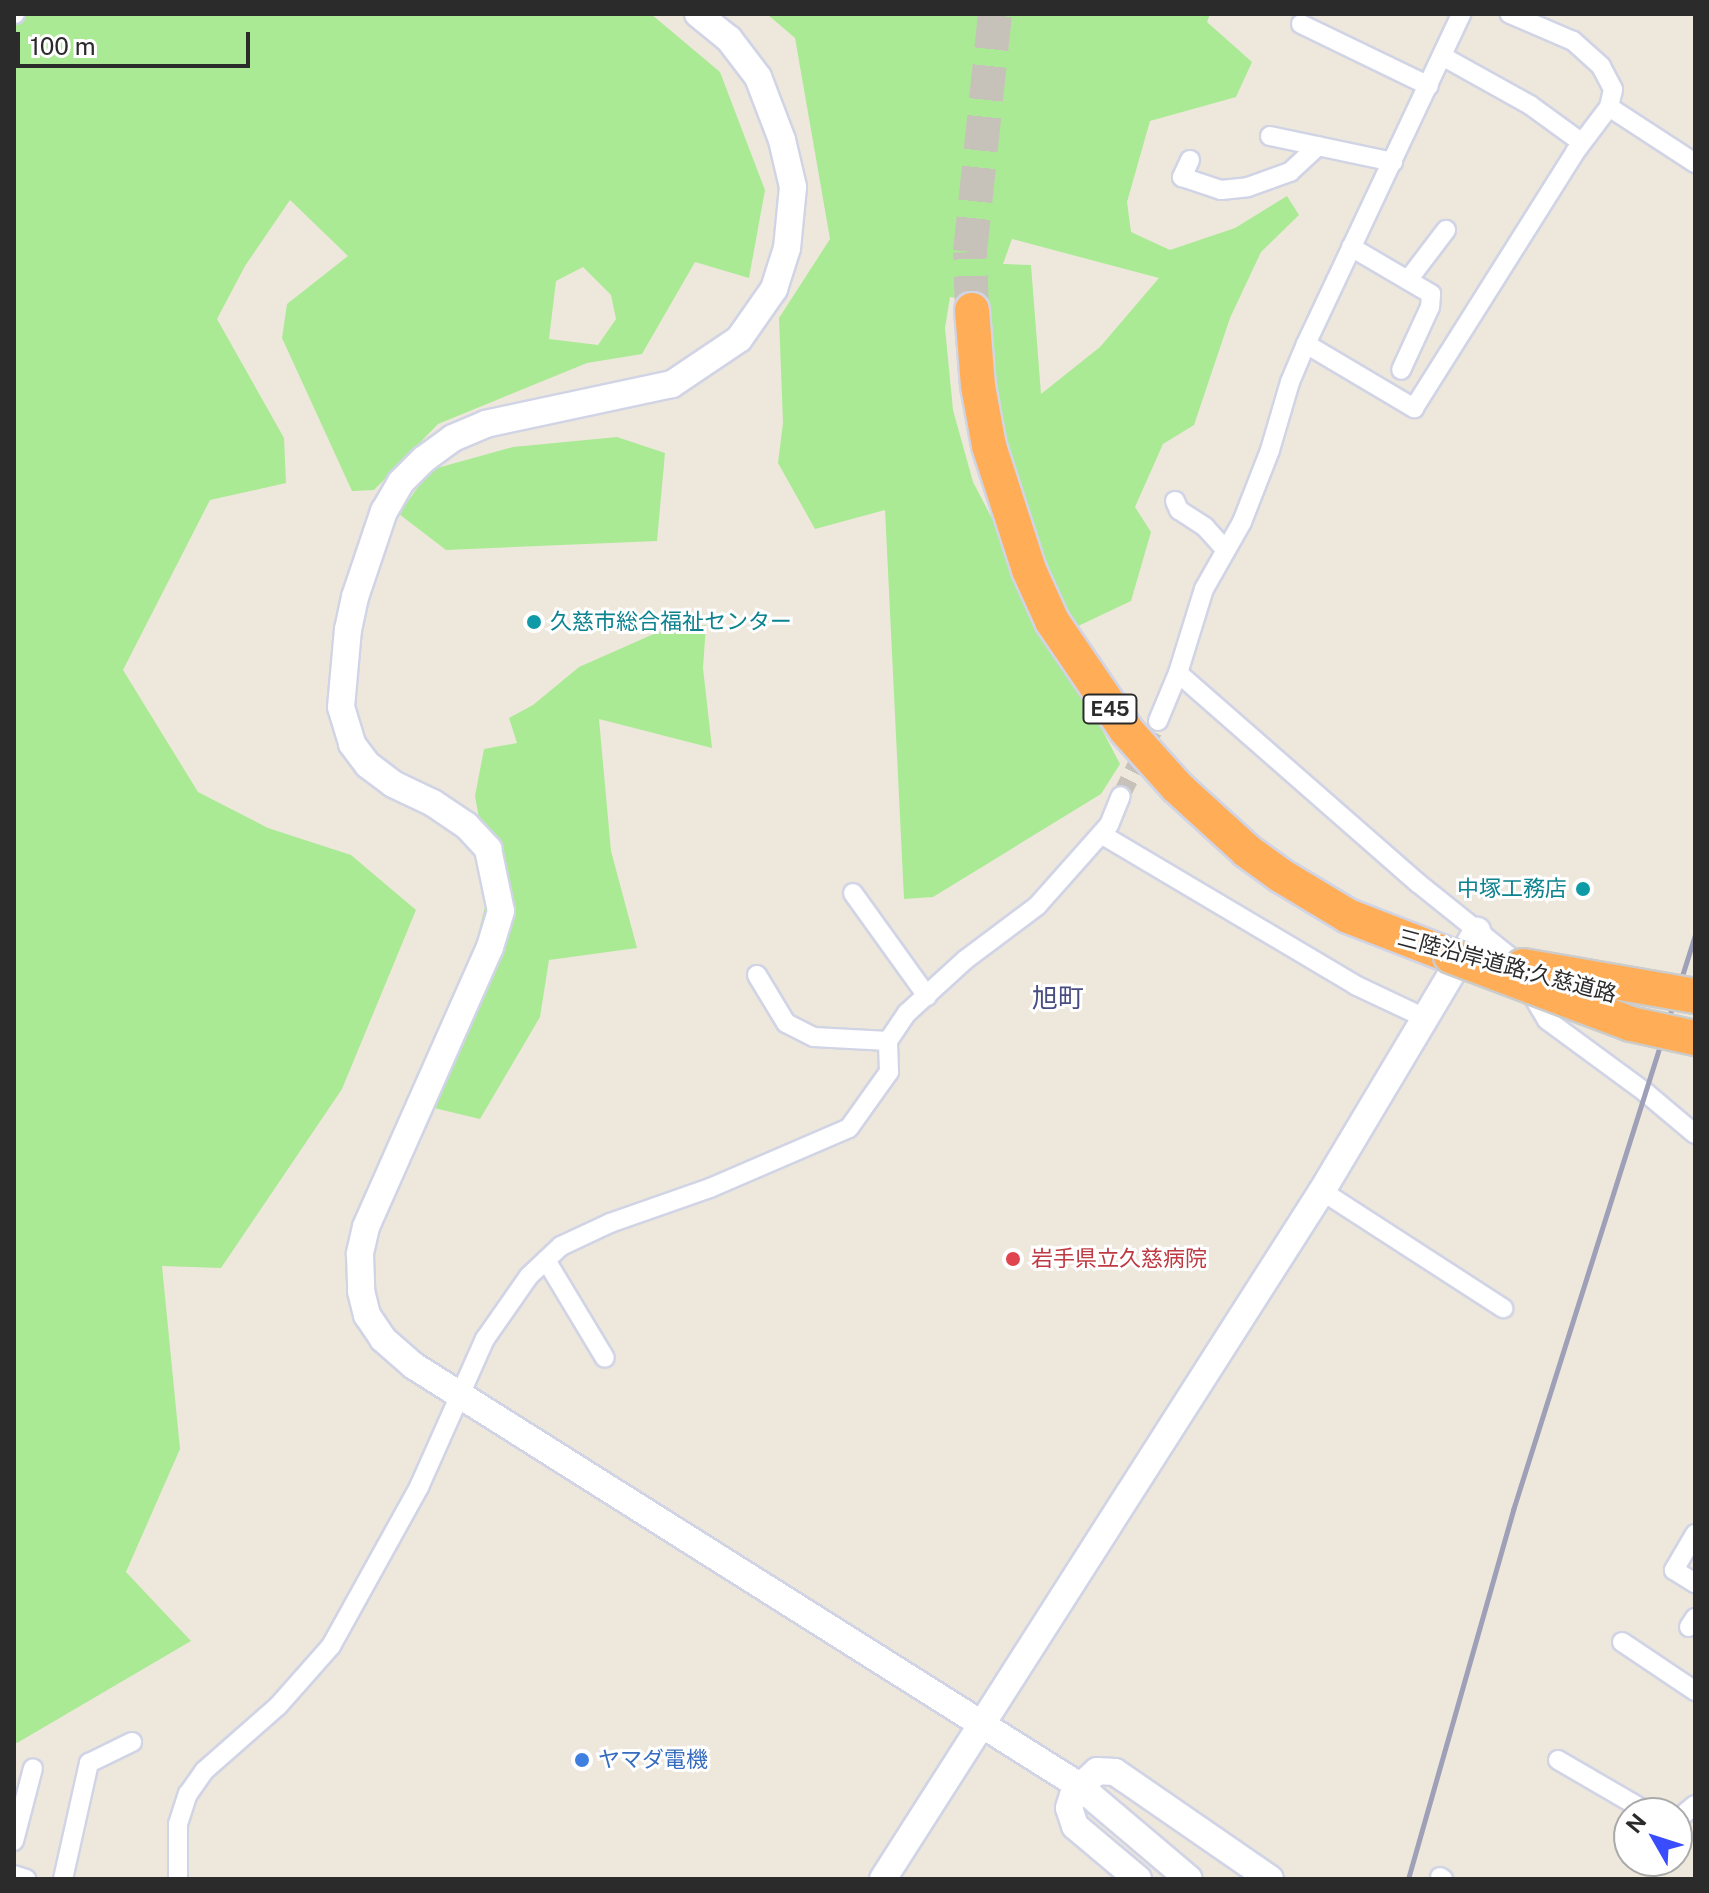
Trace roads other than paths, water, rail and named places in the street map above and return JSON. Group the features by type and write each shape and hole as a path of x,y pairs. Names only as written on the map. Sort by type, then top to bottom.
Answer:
{"highway":[{"name":"三陸沿岸道路;久慈道路","path":"972,310 978,386 989,446 1029,570 1052,621 1126,730 1177,787 1247,851 1348,916 1451,956 1695,1015"},
{"name":"E45","path":"1451,956 1695,996"},
{"name":"E45","path":"1451,956 1631,1024 1695,1038"}],"street":[{"path":"698,14 729,39 758,77 782,140 793,187 787,248 774,289 739,339 672,384 486,424 453,438 424,459 401,482 384,511 348,629 341,707 352,744 368,765 393,784 433,803 466,825 488,849 497,878 501,911 490,947 366,1227 360,1254 361,1291 367,1315 383,1339 414,1366 1082,1788 1189,1879"},
{"path":"1158,721 1178,673 1204,589 1242,522 1306,344 1461,14"},
{"path":"1306,344 1414,408 1575,152 1609,107 1613,89 1601,66 1573,41 1510,14"},
{"path":"1301,24 1429,86"},
{"path":"1442,56 1530,105 1574,137"},
{"path":"1609,107 1695,163"},
{"path":"1270,136 1393,162"},
{"path":"1190,160 1182,177 1221,190 1248,187 1290,172 1318,146"},
{"path":"1408,280 1446,230"},
{"path":"1351,247 1431,294 1430,307 1401,370"},
{"path":"1175,501 1179,510 1205,527 1226,550"},
{"path":"1178,673 1509,956 1547,1020 1645,1092 1695,1134"},
{"path":"178,1879 178,1824 188,1794 204,1771 278,1706 331,1646 419,1487 501,1313 546,1260 561,1246 610,1223 710,1188 849,1128 889,1072 888,1041 907,1013 965,960 1037,906 1109,825 1121,796"},
{"path":"1101,834 1355,985 1425,1018"},
{"path":"853,893 927,996"},
{"path":"883,1879 1322,1191 1477,931"},
{"path":"757,975 786,1023 814,1037 888,1041"},
{"path":"1322,1191 1503,1308"},
{"path":"546,1260 605,1358"},
{"path":"1695,1534 1674,1570 1695,1583"},
{"path":"1622,1642 1695,1691"},
{"path":"63,1879 89,1763 132,1742"},
{"path":"1558,1760 1622,1797"},
{"path":"14,1841 33,1768"},
{"path":"1138,1879 1075,1826 1069,1808 1097,1771 1115,1772 1270,1879"}],"tunnel":[{"path":"972,310 970,252 995,14"},
{"path":"1121,796 1158,721"}],"railway":[{"path":"1408,1879 1513,1510 1695,935"}],"place":[{"name":"久慈市総合福祉センター","path":"534,622"},
{"name":"中塚工務店","path":"1583,889"},
{"name":"岩手県立久慈病院","path":"1013,1259"},
{"name":"ヤマダ電機","path":"582,1760"}],"district":[{"name":"旭町","path":"1058,998"}]}
